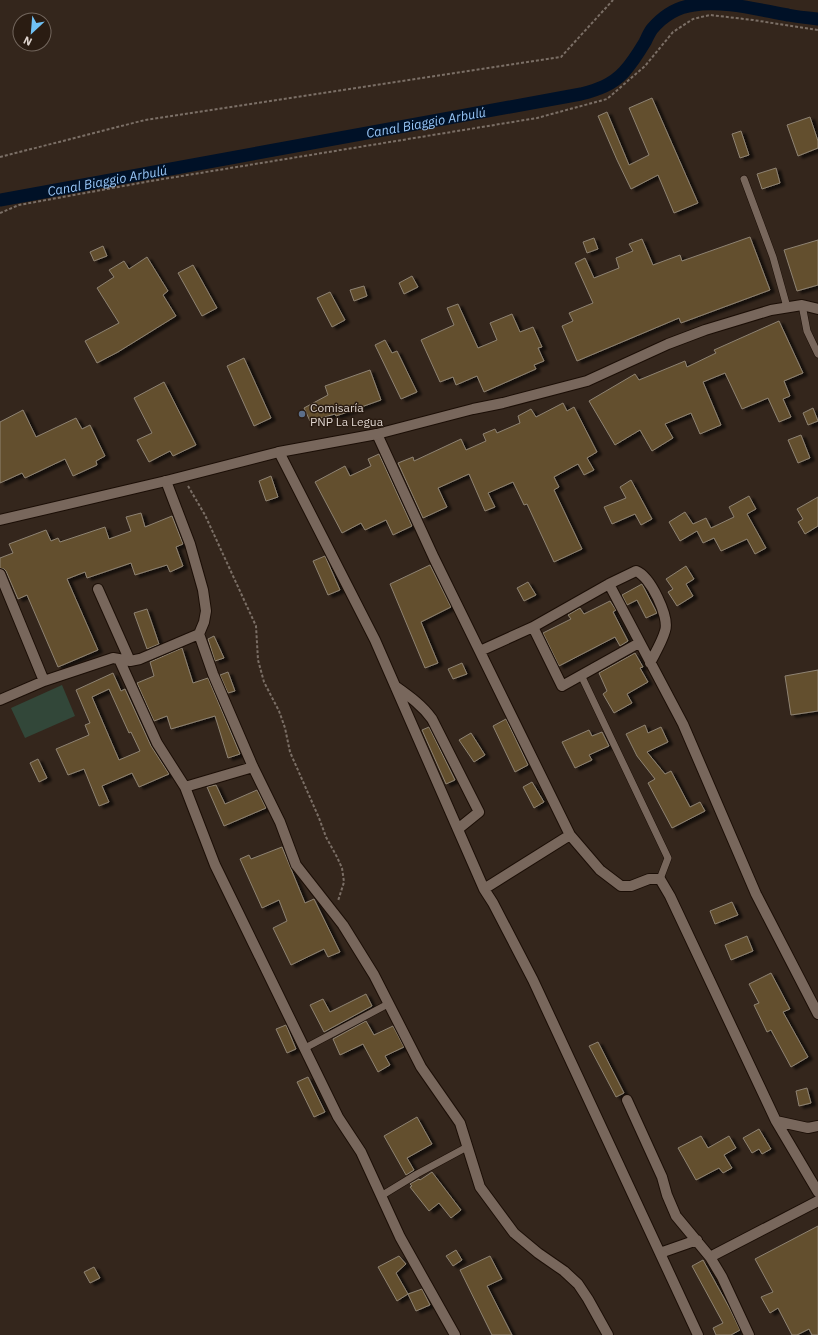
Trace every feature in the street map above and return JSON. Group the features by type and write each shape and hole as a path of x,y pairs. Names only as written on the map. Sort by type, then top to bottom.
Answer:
{"street":[{"path":"0,520 166,481 279,452 377,434 473,409 503,403 555,388 587,381 668,344 705,330 771,310 802,305 818,309"},
{"path":"377,434 434,558 570,835 600,870 621,886 631,886 649,879 660,880 670,896 776,1121 818,1192"},
{"path":"279,452 375,640 484,889 532,980 698,1335"},
{"path":"166,481 190,544 203,590 206,612 199,634 213,674 253,767 280,822 296,865 343,925 374,975 421,1068 460,1123 480,1187 514,1233 538,1253 564,1270 578,1284 608,1335"},
{"path":"480,651 533,627 609,584 636,571 644,576 651,586 663,612 666,623 666,630 650,663"},
{"path":"0,574 44,681"},
{"path":"609,584 683,724 756,894 818,1014"},
{"path":"98,589 130,661"},
{"path":"533,627 562,686 639,643"},
{"path":"0,700 44,681 113,658 130,661 199,634"},
{"path":"119,659 157,743 185,787 215,865 338,1118 361,1152 400,1237 455,1335"},
{"path":"395,686 424,708 432,719 451,753 479,812 458,829"},
{"path":"185,787 253,767"},
{"path":"484,889 570,835"},
{"path":"627,1100 662,1178 676,1216 710,1257 722,1277 749,1335"},
{"path":"776,1121 808,1128 818,1126"},
{"path":"710,1257 818,1201"},
{"path":"660,1252 697,1240"}],"lane":[{"path":"744,179 773,257 787,307"},
{"path":"802,305 807,331 818,354"},
{"path":"581,675 668,858 660,880"},
{"path":"304,1048 388,1004"},
{"path":"381,1196 417,1174 468,1147"}],"path":[{"path":"0,157 145,120 561,57 613,0"},
{"path":"0,212 19,205 151,181 537,118 600,101 607,99 645,66 673,32 693,19 710,16 753,20 818,30"},
{"path":"183,476 205,515 256,626 258,660 264,682 279,711 285,728 290,752 326,837 342,868 344,882 334,913"}],"green space":[{"path":"62,685 75,716 25,738 11,708"}],"building":[{"path":"652,98 698,203 674,213 658,175 631,189 598,116 607,112 629,165 649,155 629,108"},
{"path":"810,117 818,141 818,148 798,156 787,125"},
{"path":"741,131 749,155 740,158 732,134"},
{"path":"776,168 780,183 762,189 757,174"},
{"path":"750,237 770,290 681,323 679,318 577,361 562,326 573,321 569,313 593,303 575,263 585,258 594,278 619,268 616,258 633,251 629,244 642,239 653,265 680,255 682,261"},
{"path":"594,238 598,249 587,253 583,242"},
{"path":"818,240 818,285 797,291 784,250"},
{"path":"103,246 107,256 94,261 90,252"},
{"path":"147,257 168,291 163,295 176,316 118,352 97,363 85,341 119,323 97,288 114,277 109,270 124,261 129,269"},
{"path":"193,265 217,308 202,316 178,273"},
{"path":"412,276 418,287 404,294 399,283"},
{"path":"364,286 367,296 354,301 350,290"},
{"path":"330,292 345,320 332,327 317,298"},
{"path":"458,304 478,348 497,340 490,323 512,314 520,332 533,327 542,347 538,348 544,361 534,365 536,369 484,392 477,376 456,385 453,377 440,382 421,340 454,325 447,308"},
{"path":"779,321 803,373 784,381 790,396 783,399 791,417 779,422 768,398 742,409 725,373 703,382 721,425 700,434 691,413 665,424 673,438 652,451 640,430 615,445 589,401 635,374 639,380 685,361 687,367 716,353 714,350"},
{"path":"385,340 392,353 397,351 417,392 401,399 375,345"},
{"path":"244,358 271,418 254,426 227,366"},
{"path":"370,370 381,400 336,416 335,414 310,421 304,408 328,395 325,386"},
{"path":"164,382 196,445 173,456 170,451 149,462 137,440 152,433 134,398"},
{"path":"563,403 567,411 574,407 597,452 587,458 594,470 584,475 578,464 554,477 559,487 554,490 582,549 554,562 527,504 524,505 513,482 488,493 495,507 485,511 469,474 438,488 447,507 423,518 398,463 413,457 414,461 461,439 466,450 486,441 483,434 495,429 497,433 520,423 518,416 531,409 536,417"},
{"path":"813,408 818,421 808,425 803,413"},
{"path":"23,410 36,437 76,418 82,429 90,425 105,456 96,461 97,465 73,476 65,459 25,478 22,473 0,483 0,422"},
{"path":"801,435 810,458 798,463 788,440"},
{"path":"379,454 412,526 393,535 386,520 365,530 361,523 342,533 315,482 345,466 350,476 371,466 368,459"},
{"path":"271,476 278,497 266,501 259,481"},
{"path":"631,480 652,519 641,525 635,514 612,524 604,507 626,498 620,487"},
{"path":"749,496 756,509 747,514 766,548 755,554 747,539 721,551 714,538 703,543 697,531 680,541 669,522 685,512 693,524 706,518 711,528 734,517 729,507"},
{"path":"818,497 818,526 805,534 798,522 803,519 797,509"},
{"path":"141,513 145,527 172,516 183,544 176,547 183,566 170,572 167,565 135,575 131,563 87,578 85,572 67,579 98,650 58,667 27,595 18,599 6,571 0,568 0,558 13,553 9,544 46,530 51,541 58,538 60,542 105,527 109,539 131,531 126,517"},
{"path":"325,556 340,590 328,595 313,561"},
{"path":"430,565 451,607 421,622 438,663 425,668 390,584"},
{"path":"686,566 694,579 686,584 693,596 677,606 668,592 673,589 666,579"},
{"path":"528,582 536,595 524,601 517,588"},
{"path":"642,584 657,613 646,618 637,600 627,605 622,595"},
{"path":"610,601 616,610 613,612 628,641 620,646 615,637 559,666 543,633 571,619 568,615 580,608 584,614"},
{"path":"147,609 159,644 147,649 134,613"},
{"path":"214,636 224,658 215,661 208,639"},
{"path":"182,648 193,683 208,678 240,754 228,758 215,716 171,729 167,716 154,721 137,683 154,676 150,662"},
{"path":"635,653 643,667 640,668 648,682 627,694 632,703 614,713 603,694 607,691 599,673"},
{"path":"462,663 467,674 453,679 448,669"},
{"path":"818,670 818,711 791,715 785,676"},
{"path":"228,672 235,691 228,693 220,675"},
{"path":"113,673 121,691 125,689 151,746 169,774 139,787 132,773 102,786 109,802 99,806 84,769 68,775 56,749 89,735 85,725 90,723 76,690","holes":["109,689 129,733 131,732 140,751 119,760 92,697"]},
{"path":"506,719 528,765 515,772 493,726"},
{"path":"645,725 648,733 661,727 668,742 647,752 665,774 671,771 690,807 700,802 705,811 672,828 648,783 655,779 637,756 626,734"},
{"path":"429,727 455,780 446,784 422,730"},
{"path":"589,730 592,736 602,732 609,746 589,755 592,760 575,768 562,742"},
{"path":"471,733 485,755 474,762 459,740"},
{"path":"38,759 47,778 39,782 30,763"},
{"path":"532,782 544,802 534,808 523,787"},
{"path":"216,785 225,804 257,790 266,808 224,826 207,787"},
{"path":"282,847 305,903 314,899 340,952 328,957 324,949 291,965 273,928 287,921 279,900 262,908 240,859 249,855 251,859"},
{"path":"732,902 738,915 715,924 710,911"},
{"path":"747,936 753,951 731,960 725,945"},
{"path":"771,973 790,1009 783,1012 808,1057 791,1067 771,1030 767,1032 754,1005 759,1003 749,984"},
{"path":"366,994 372,1006 324,1032 310,1005 323,999 330,1012"},
{"path":"366,1021 374,1035 393,1026 404,1047 385,1056 390,1065 378,1072 363,1044 340,1055 333,1039"},
{"path":"286,1025 296,1049 287,1053 276,1029"},
{"path":"598,1042 624,1093 616,1097 589,1046"},
{"path":"308,1077 325,1112 314,1117 297,1082"},
{"path":"807,1088 811,1103 799,1106 796,1091"},
{"path":"417,1117 432,1144 407,1158 414,1170 406,1175 384,1136"},
{"path":"759,1129 771,1149 762,1154 759,1149 752,1153 743,1138"},
{"path":"701,1136 708,1148 729,1136 736,1148 724,1155 732,1168 723,1173 719,1168 696,1180 678,1148"},
{"path":"432,1172 461,1210 451,1218 439,1203 429,1211 410,1187 412,1186 410,1184 419,1179 420,1180"},
{"path":"818,1226 818,1335 812,1335 809,1329 797,1335 792,1335 778,1308 770,1313 761,1297 773,1292 755,1259"},
{"path":"456,1250 462,1260 453,1266 446,1256"},
{"path":"399,1256 406,1264 396,1273 408,1294 397,1301 378,1267"},
{"path":"490,1256 502,1279 487,1286 512,1335 492,1335 460,1270"},
{"path":"703,1260 740,1330 731,1335 716,1335 713,1328 723,1323 692,1266"},
{"path":"94,1267 100,1278 90,1283 84,1272"},
{"path":"422,1289 430,1305 416,1311 408,1294"}],"waterway":[{"name":"Canal Biaggio Arbulú","path":"0,200 581,94 598,89 619,77 633,61 656,24 676,10 688,6 705,4 728,5 818,19"}],"place":[{"name":"Comisaría PNP La Legua","path":"302,414"}]}
